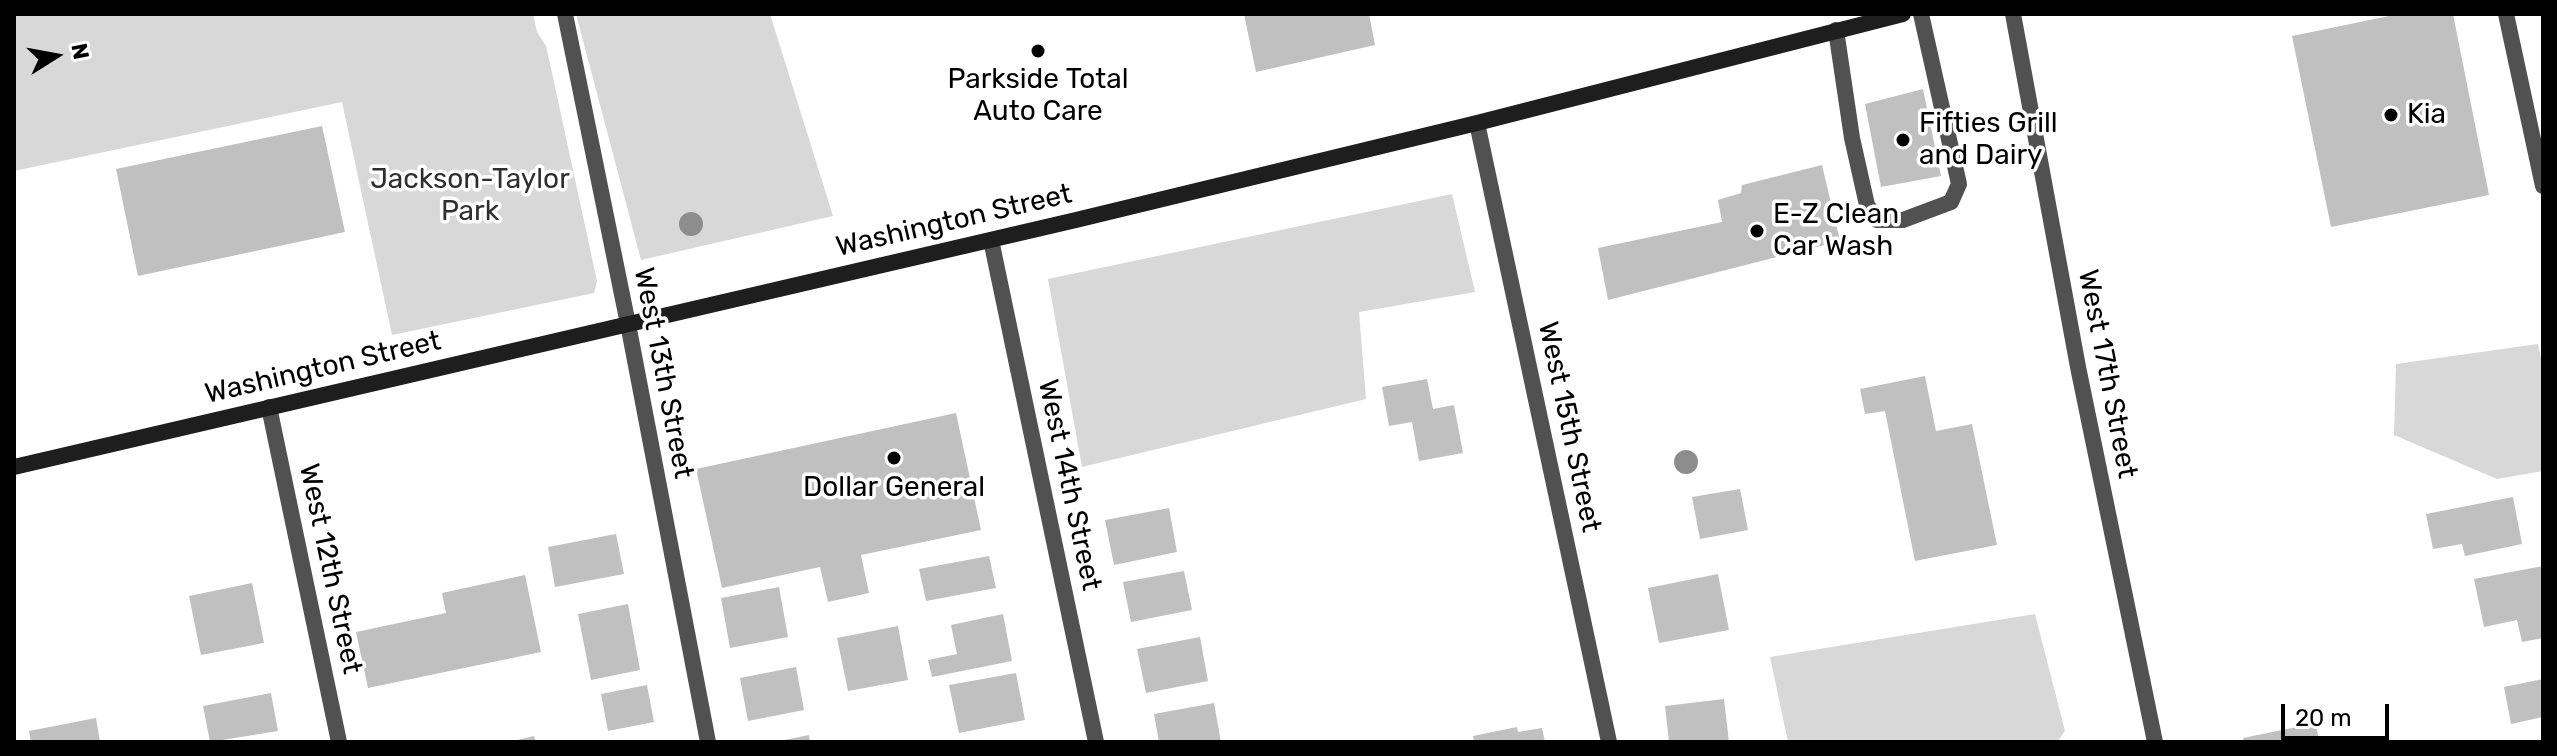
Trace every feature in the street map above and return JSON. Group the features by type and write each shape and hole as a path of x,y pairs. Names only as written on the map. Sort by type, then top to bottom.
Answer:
{"main road":[{"name":"Washington Street","path":"14,467 991,240 1477,123 1903,14"}],"street":[{"name":"West 13th Street","path":"565,14 708,742"},
{"path":"1836,30 1852,138 1867,205 1877,220 1903,220 1951,202 1959,184 1921,14"},
{"name":"West 17th Street","path":"2013,14 2078,367 2155,742"},
{"path":"2506,14 2543,186"},
{"name":"West 15th Street","path":"1477,123 1609,742"},
{"name":"West 14th Street","path":"991,240 1096,742"},
{"name":"West 12th Street","path":"269,407 339,742"}],"green space":[{"name":"Jackson-Taylor Park","path":"14,14 533,14 537,32 546,46 552,73 597,281 594,293 392,335 342,102 14,171"},
{"path":"576,14 770,14 833,216 641,260"},
{"path":"1452,194 1475,292 1359,312 1366,399 1082,467 1048,279"},
{"path":"2538,344 2543,368 2543,471 2497,479 2394,435 2396,364"},
{"path":"2035,614 2065,731 2057,742 1788,742 1770,657"}],"building":[{"path":"1244,14 1369,14 1375,45 1256,72"},
{"name":"Kia","path":"2399,14 2453,14 2489,195 2331,227 2292,36"},
{"name":"Fifties Grill and Dairy","path":"1923,89 1941,176 1881,187 1865,104"},
{"path":"322,126 345,232 138,276 116,169"},
{"name":"E-Z Clean Car Wash","path":"1822,165 1840,241 1608,300 1598,248 1722,222 1718,200 1741,193 1742,185"},
{"path":"1925,376 1936,431 1972,424 1997,545 1915,561 1885,411 1865,414 1860,389"},
{"path":"1427,379 1433,409 1454,405 1463,453 1419,461 1412,422 1389,426 1382,387"},
{"path":"956,413 981,530 861,555 869,593 828,602 820,567 722,588 696,469"},
{"path":"1740,489 1748,530 1700,539 1692,497"},
{"path":"2513,497 2522,544 2465,556 2462,544 2433,549 2426,514"},
{"path":"1169,508 1177,552 1114,565 1105,520"},
{"path":"616,534 624,574 555,587 548,547"},
{"path":"989,556 996,588 926,601 919,569"},
{"path":"2543,566 2543,638 2522,642 2517,620 2484,627 2474,579"},
{"path":"1184,571 1192,610 1131,622 1123,582"},
{"path":"1718,574 1729,630 1659,643 1648,588"},
{"path":"525,575 541,652 368,688 356,632 446,613 442,593"},
{"path":"252,583 264,643 201,655 189,596"},
{"path":"779,587 788,637 730,648 721,598"},
{"path":"628,604 640,670 591,680 578,614"},
{"path":"1003,614 1012,661 932,677 928,660 957,654 951,625"},
{"path":"898,626 908,680 848,691 837,638"},
{"path":"1200,637 1208,681 1146,693 1137,649"},
{"path":"796,667 804,710 748,721 740,678"},
{"path":"1016,673 1025,720 959,733 949,685"},
{"path":"2543,679 2543,717 2511,724 2504,687"},
{"path":"647,685 654,722 608,731 601,694"},
{"path":"271,693 278,731 210,742 203,706"},
{"path":"1724,699 1729,742 1669,742 1665,706"},
{"path":"1214,703 1221,742 1159,742 1154,714"},
{"path":"96,718 100,742 31,742 29,731"},
{"path":"2316,723 2319,742 2244,742 2243,738"},
{"path":"1517,727 1518,732 1542,728 1545,742 1474,742 1473,736"},
{"path":"809,735 810,742 779,742 779,741"},
{"path":"534,736 536,742 513,742 513,741"}],"place":[{"name":"Parkside Total Auto Care","path":"1038,51"},
{"name":"Kia","path":"2391,115"},
{"name":"Fifties Grill and Dairy","path":"1903,140"},
{"name":"E-Z Clean Car Wash","path":"1757,231"},
{"name":"Dollar General","path":"894,458"}]}
